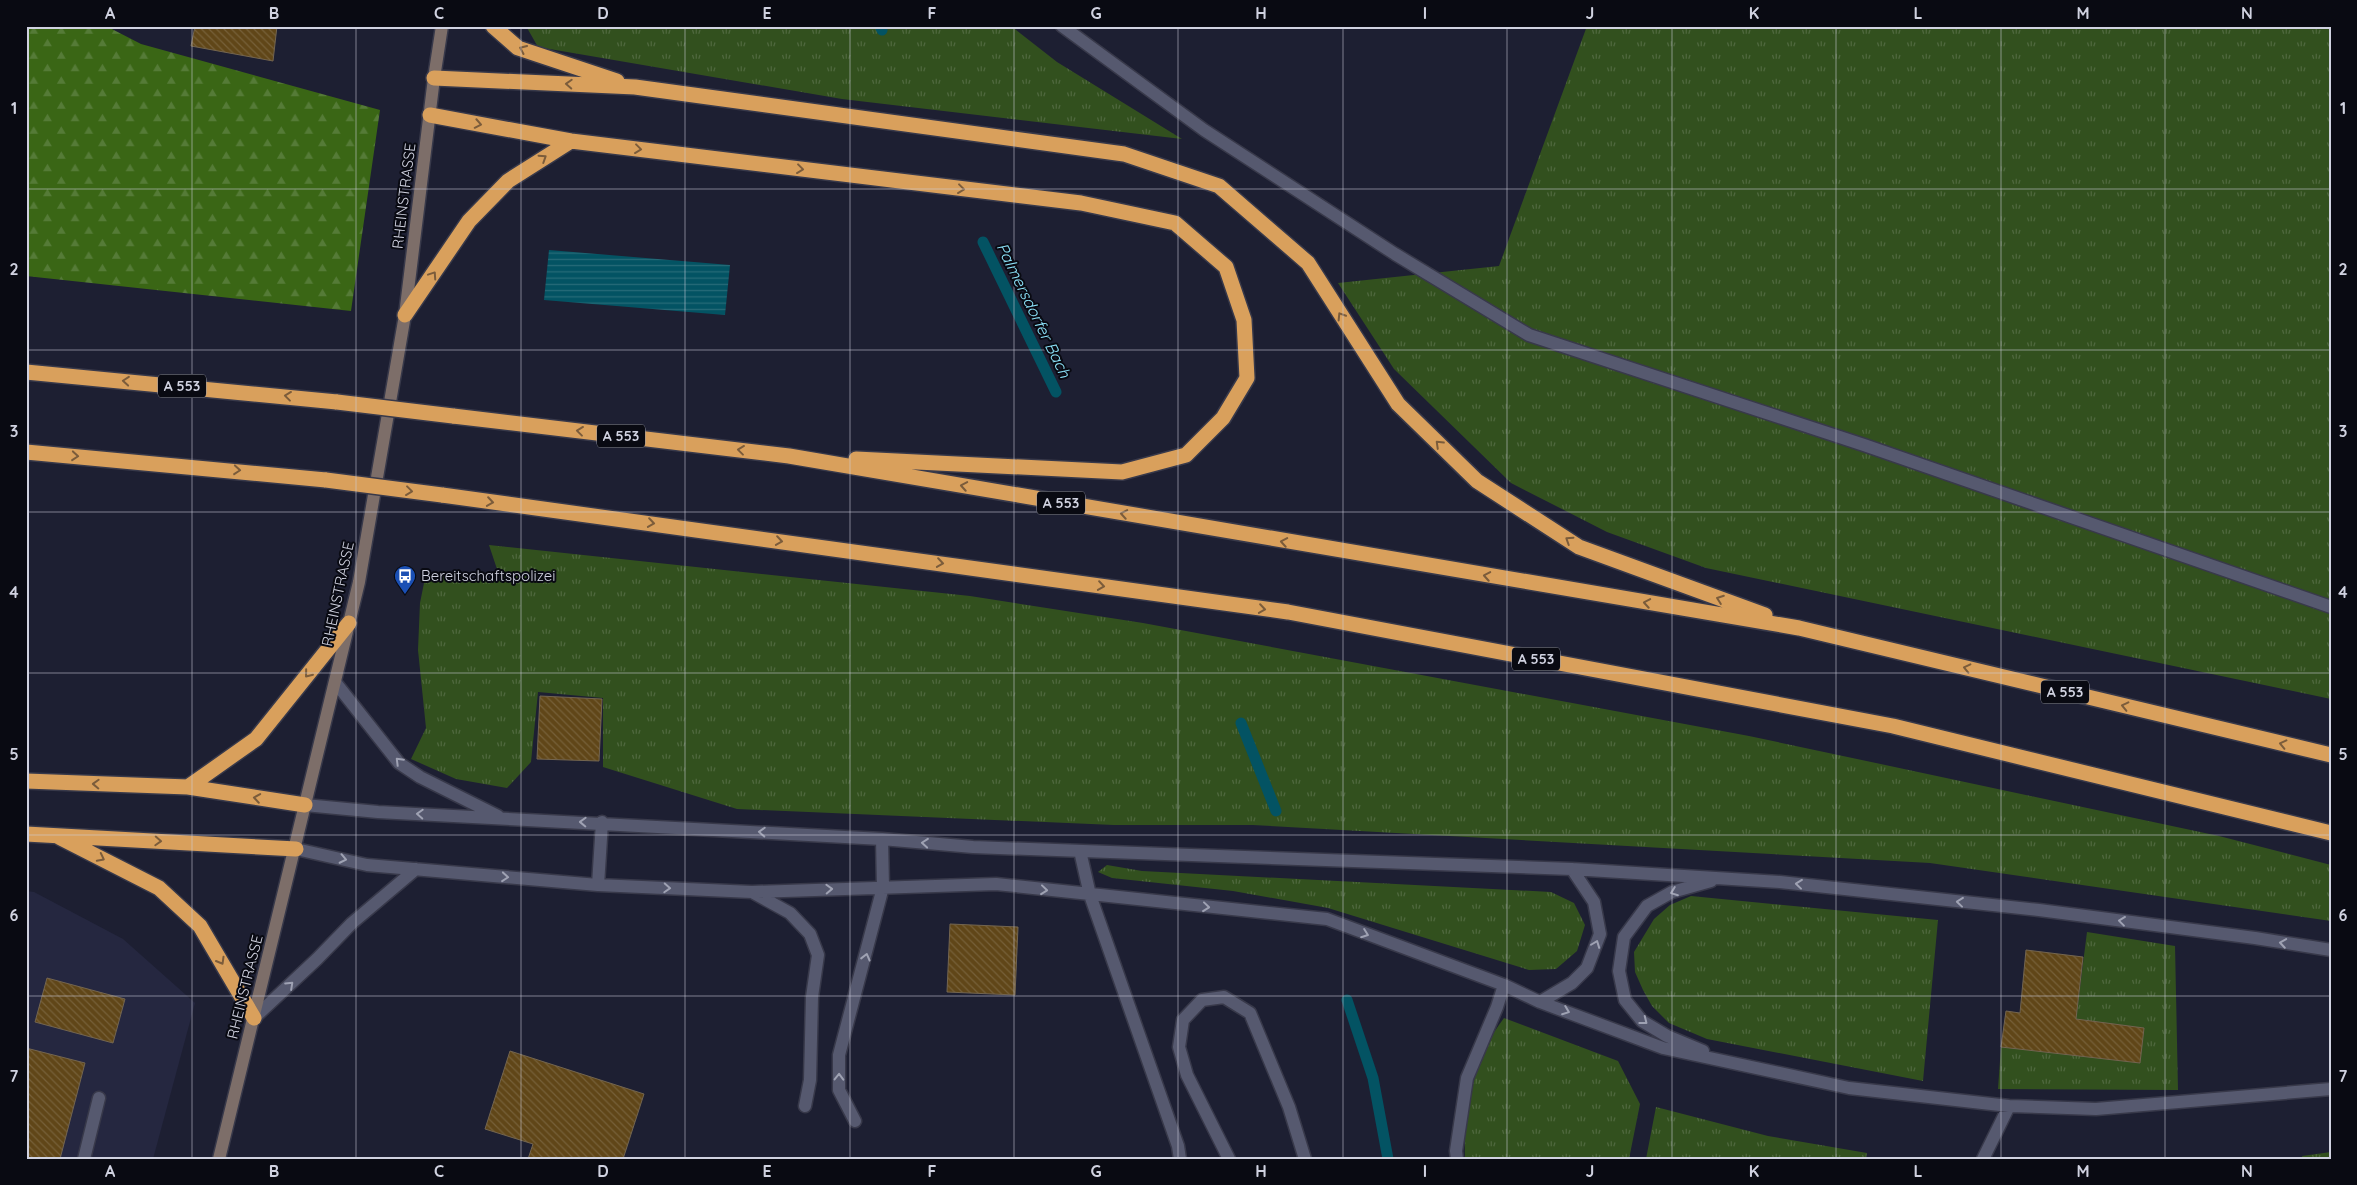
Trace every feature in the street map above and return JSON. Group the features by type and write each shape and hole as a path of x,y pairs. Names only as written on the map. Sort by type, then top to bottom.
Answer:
{"highway":[{"path":"493,26 518,48 635,87"},
{"path":"434,78 635,87 1124,154 1219,186 1308,263 1398,404 1476,481 1579,547 1799,628"},
{"path":"430,115 571,141 1081,203 1176,223 1226,267 1244,320 1247,378 1223,418 1186,455 1122,472 789,456"},
{"path":"405,315 469,222 508,181 571,141"},
{"name":"A 553","path":"26,372 337,402 789,456 1799,628 2331,755"},
{"name":"A 553","path":"26,452 326,480 1288,612 1893,726 2331,834"},
{"path":"188,788 256,739 349,623"},
{"path":"26,781 188,788 306,805"},
{"path":"26,834 296,849"},
{"path":"57,836 160,888 200,926 254,1018"}],"main road":[{"name":"RHEINSTRASSE","path":"219,1159 296,849 361,573 405,315 442,26"}],"street":[{"path":"1062,26 1204,130 1395,254 1529,335 1864,445 2331,607"},
{"path":"335,682 399,763 420,777 502,819"},
{"path":"306,805 502,819 602,822 882,839 973,847 1572,869 1780,882 2039,910 2331,950"},
{"path":"598,884 602,822"},
{"path":"855,1121 838,1090 839,1054 884,887 882,839"},
{"path":"296,849 367,865 598,884 752,892 996,884 1326,919 1504,985 1540,1002 1663,1048 1849,1088 2009,1106 2096,1109 2331,1089"},
{"path":"1080,851 1090,895 1178,1146 1180,1159"},
{"path":"254,1018 352,923 416,869"},
{"path":"1540,1002 1572,983 1587,968 1600,934 1594,902 1572,869"},
{"path":"1720,878 1672,892 1646,906 1624,937 1619,971 1625,1000 1642,1021 1668,1036 1736,1064"},
{"path":"752,892 790,913 810,934 818,955 812,996 810,1080 805,1106"},
{"path":"1457,1159 1456,1152 1467,1078 1497,1008 1504,985"},
{"path":"1229,1159 1187,1075 1179,1047 1183,1020 1202,1000 1224,997 1250,1013 1288,1106 1304,1159"},
{"path":"84,1159 99,1098"},
{"path":"1983,1159 2009,1106"}],"shaded area":[{"path":"549,250 730,265 725,315 544,300"},
{"path":"26,891 34,892 123,939 195,1003 153,1159 26,1159"}],"green space":[{"path":"26,26 106,26 141,44 380,110 351,311 26,276"},
{"path":"526,26 1011,26 1057,62 1182,139 842,99 538,47"},
{"path":"1587,26 2331,26 2331,699 1706,568 1607,532 1511,483 1394,369 1338,283 1499,266"},
{"path":"489,545 970,596 1143,623 1749,736 2219,836 2331,865 2331,921 1930,863 1253,825 1114,825 737,809 603,767 603,698 538,692 531,762 507,788 456,779 411,759 426,728 418,650 420,603 426,573 501,581"},
{"path":"1107,865 1142,871 1551,892 1574,903 1585,925 1577,951 1556,969 1529,970 1328,908 1233,891 1112,878 1098,872"},
{"path":"1691,896 1938,920 1923,1081 1707,1039 1669,1023 1652,1006 1643,990 1635,972 1634,952 1654,919 1670,905"},
{"path":"2087,932 2175,946 2178,1090 1998,1089 2001,1047 2140,1063 2144,1028 2076,1019"},
{"path":"1504,1018 1618,1061 1640,1104 1629,1159 1465,1159 1466,1122 1473,1084 1485,1049"},
{"path":"1656,1107 1768,1136 1867,1153 1866,1159 1646,1159"},
{"path":"2331,1152 2331,1159 2303,1159 2302,1156"}],"building":[{"path":"195,26 277,26 273,61 191,46"},
{"path":"540,696 602,699 599,761 537,759"},
{"path":"950,924 1018,927 1015,995 947,992"},
{"path":"2026,950 2083,957 2076,1019 2144,1028 2140,1063 2001,1047 2006,1011 2020,1013"},
{"path":"47,978 125,999 113,1043 35,1022"},
{"path":"26,1048 85,1063 60,1159 26,1159"},
{"path":"510,1051 644,1094 623,1159 528,1159 533,1144 485,1129"}],"waterway":[{"name":"Palmersdorfer Bach","path":"880,26 882,30"},
{"name":"Palmersdorfer Bach","path":"983,242 1056,392"},
{"name":"Palmersdorfer Bach","path":"1241,723 1276,811"},
{"name":"Palmersdorfer Bach","path":"1347,1000 1373,1078 1388,1159"}],"place":[{"name":"Bereitschaftspolizei","path":"405,595"}]}
